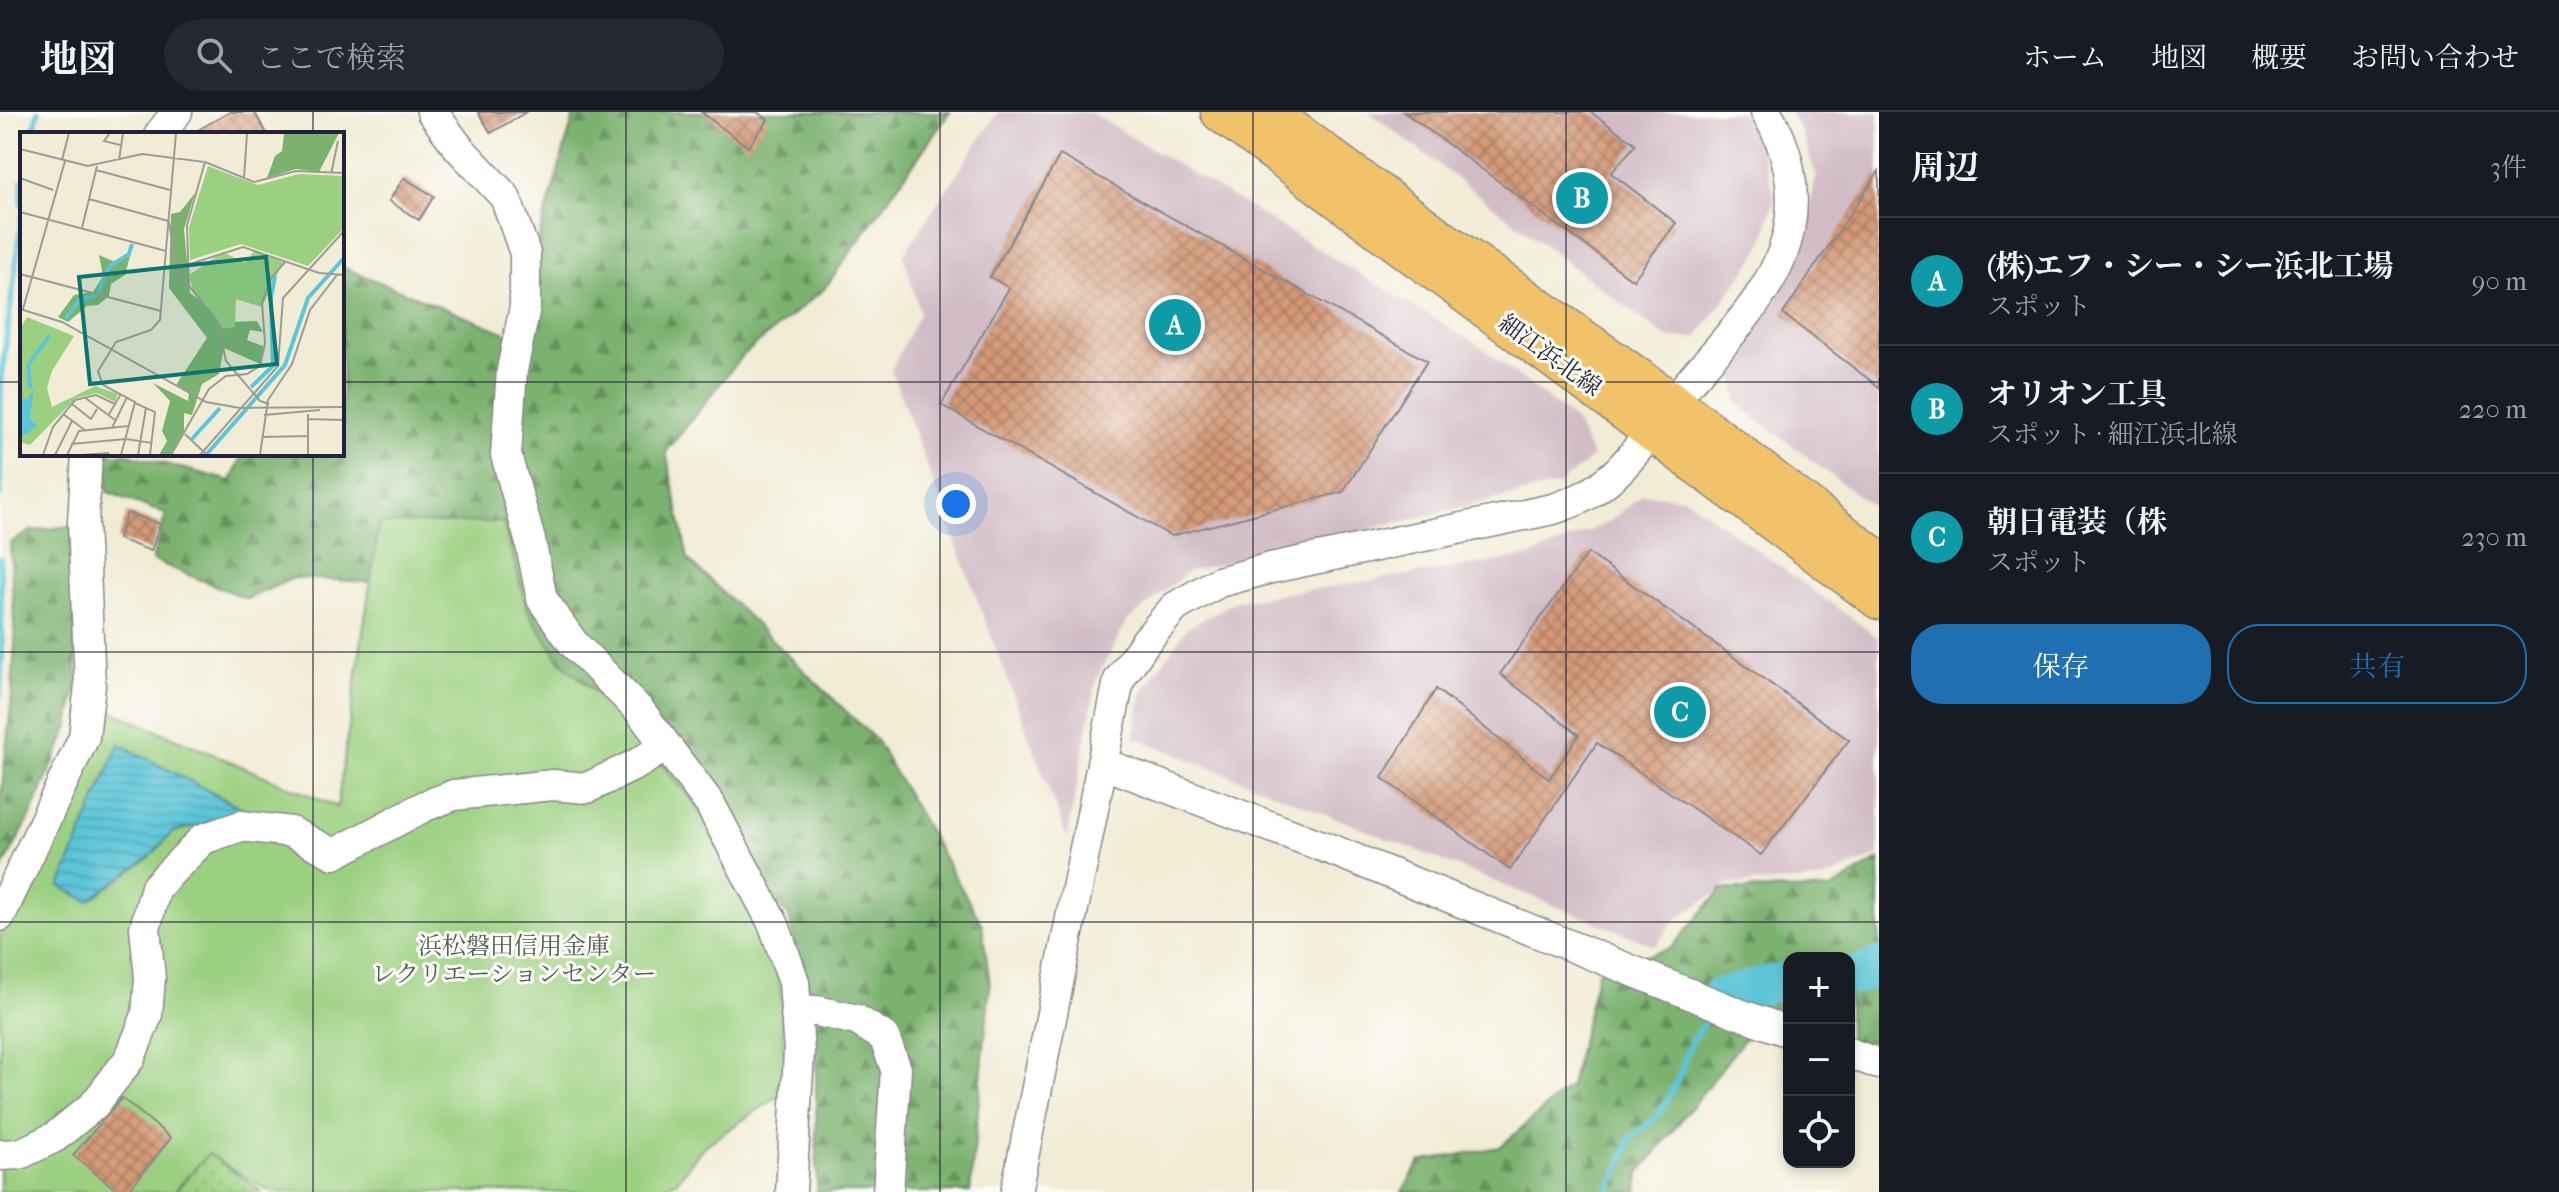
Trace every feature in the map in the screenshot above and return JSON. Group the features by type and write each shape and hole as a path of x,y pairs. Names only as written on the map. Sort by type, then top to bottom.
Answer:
{"main road":[{"name":"細江浜北線","path":"1220,112 1879,561"},
{"name":"細江浜北線","path":"1269,112 1443,240 1663,416 1879,600"}],"street":[{"path":"162,132 177,112"},
{"path":"432,112 459,148 505,197 525,253 525,307 512,370 506,455 530,540 542,599 573,643 640,711 710,804 774,925 794,982 799,1052 791,1192"},
{"path":"1016,1192 1119,680 1146,641 1175,607 1219,582 1553,509 1582,499 1618,471 1744,317 1781,259 1793,199 1780,139 1766,112"},
{"path":"0,916 84,737 90,685 83,522 87,456"},
{"path":"0,1155 20,1154 55,1137 94,1105 130,1058 147,1015 150,978 145,928 156,887 203,839 241,826 291,832 334,854 425,806 454,795 553,785 587,788 666,746"},
{"path":"1102,763 1335,851 1783,1030"},
{"path":"796,1010 817,1011 857,1020 884,1037 896,1069 888,1192"},
{"path":"1855,1055 1879,1064"}],"shaded area":[{"path":"998,112 1090,112 1483,348 1575,421 1593,457 1558,485 1189,571 1126,622 1097,678 1067,838 891,370 920,312 903,255"},
{"path":"1369,112 1744,112 1752,122 1775,196 1764,239 1755,257 1697,338 1667,338"},
{"path":"1789,112 1879,112 1879,511 1737,404 1733,359 1776,300 1808,236 1809,208 1816,175 1800,129"},
{"path":"1643,494 1685,498 1879,638 1879,855 1820,880 1729,884 1676,920 1655,946 1134,737 1142,693 1187,628 1236,601 1531,556 1609,522"}],"green space":[{"path":"575,112 950,112 825,288 742,356 666,452 688,559 876,740 982,924 990,986 970,1192 817,1192 816,1066 789,915 681,838 426,585 293,578 247,599 152,560 166,514 108,492 106,456 135,456 231,481 242,456 344,456 344,268 511,335"},
{"name":"浜松磐田信用金庫 レクリエーションセンター","path":"503,522 528,611 560,661 620,715 697,807 756,921 781,986 786,1091 704,1146 676,1182 653,1192 271,1192 208,1154 174,1192 0,1192 0,934 26,883 93,703 337,807 379,524"},
{"path":"72,526 77,683 69,726 32,813 0,873 0,805 15,644 10,543 31,531"},
{"path":"1879,859 1879,1038 1855,1048 1855,952 1783,952 1783,1030 1757,1023 1639,1174 1637,1192 1402,1192 1420,1162 1500,1147 1570,1086 1598,971 1671,948 1722,889 1830,890"},
{"path":"208,1153 262,1192 174,1192"}],"water":[{"path":"119,744 249,812 173,832 150,857 88,901 60,886"}],"building":[{"path":"230,112 254,112 266,132 195,132"},
{"path":"478,112 526,112 491,133"},
{"path":"701,112 757,112 768,120 748,147"},
{"path":"1404,112 1590,112 1636,144 1611,173 1676,223 1633,280"},
{"path":"1060,155 1427,361 1343,492 1171,536 941,405 1009,288 990,277"},
{"path":"1879,171 1879,387 1783,314"},
{"path":"404,178 434,196 419,220 389,201"},
{"path":"127,513 160,524 151,551 118,539"},
{"path":"1588,553 1849,740 1761,855 1597,743 1510,870 1382,778 1436,689 1549,779 1579,735 1500,674"},
{"path":"122,1098 171,1138 127,1192 119,1192 73,1155"}],"waterway":[{"path":"33,132 38,112"},
{"path":"0,494 1,382 20,232"},
{"path":"0,559 0,696"},
{"path":"1855,975 1879,966"},
{"path":"1719,997 1783,982"},
{"path":"1608,1192 1630,1139 1658,1115 1678,1079 1690,1044 1706,1019"}],"place":[{"name":"オリオン工具","path":"1582,198"},
{"name":"(株)エフ・シー・シー浜北工場","path":"1175,325"},
{"name":"朝日電装（株","path":"1680,712"}]}
